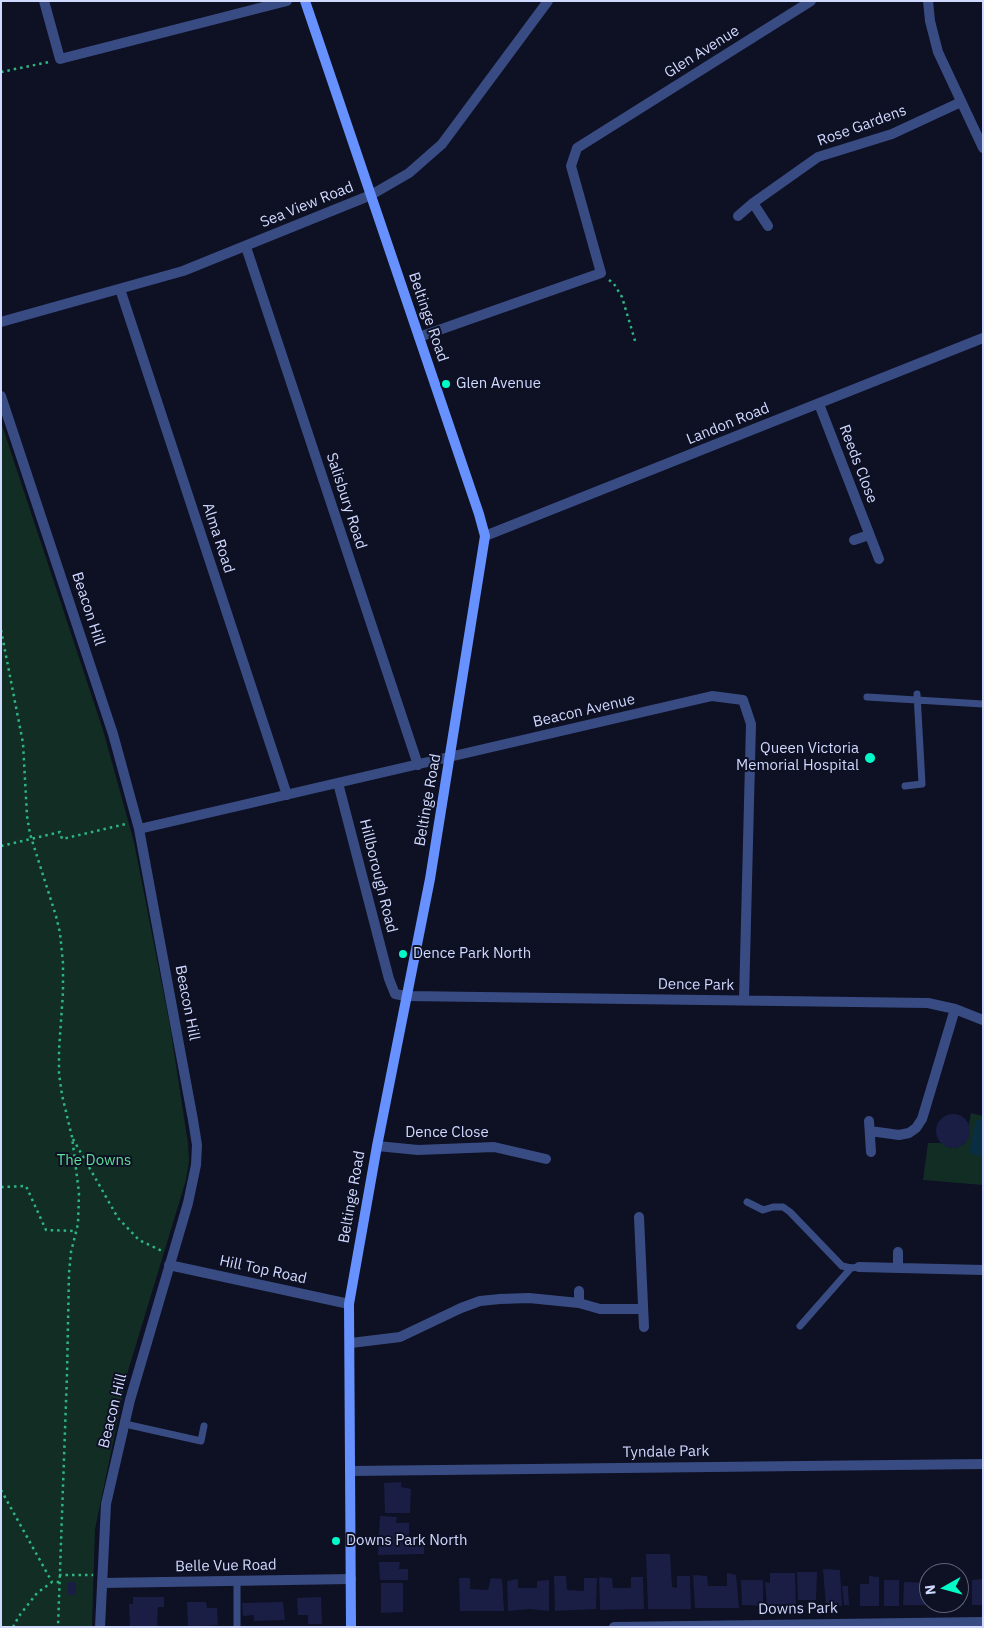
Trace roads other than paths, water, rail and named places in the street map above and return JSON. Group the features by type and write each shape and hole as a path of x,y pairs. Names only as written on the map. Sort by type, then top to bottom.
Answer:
{"street":[{"path":"44,1 60,59 287,1"},
{"name":"Beltinge Road","path":"305,1 372,195 485,536 430,879 377,1146 349,1304 350,1627"},
{"name":"Sea View Road","path":"1,322 183,271 372,195 409,173 442,144 548,1"},
{"name":"Glen Avenue","path":"419,337 601,273 571,166 577,148 811,1"},
{"path":"928,1 930,21 938,52 983,148"},
{"name":"Rose Gardens","path":"738,216 753,203 818,157 892,134 961,102"},
{"path":"753,203 768,226"},
{"name":"Salisbury Road","path":"246,246 418,765"},
{"name":"Alma Road","path":"120,289 287,795"},
{"name":"Landon Road","path":"485,536 983,338"},
{"name":"Beacon Hill","path":"1,396 110,726 138,825 193,1120 196,1145 196,1165 193,1183 130,1400 106,1504 100,1627"},
{"name":"Reeds Close","path":"819,404 878,558"},
{"path":"854,540 869,534"},
{"name":"Beacon Avenue","path":"138,825 287,795 712,696 743,700 751,724 744,1000"},
{"name":"Hillborough Road","path":"338,783 388,979 395,994 406,996"},
{"name":"Dence Park","path":"406,996 928,1003 955,1009 983,1020"},
{"path":"870,1152 869,1126 899,1135 909,1133 916,1128 922,1119 955,1009"},
{"name":"Dence Close","path":"377,1146 418,1150 494,1147 546,1159"},
{"path":"639,1217 644,1327"},
{"path":"898,1252 898,1268"},
{"name":"Hill Top Road","path":"170,1266 349,1304"},
{"path":"855,1268 983,1270"},
{"path":"579,1291 579,1303"},
{"path":"350,1343 400,1337 480,1301 529,1298 579,1303 600,1309 643,1309"},
{"name":"Tyndale Park","path":"350,1470 983,1464"},
{"name":"Belle Vue Road","path":"102,1579 237,1581 350,1579"},
{"name":"Downs Park","path":"614,1627 983,1622"}],"lane":[{"path":"866,697 918,697 983,704"},
{"path":"905,786 922,784 918,697"},
{"path":"747,1202 763,1210 782,1207 790,1212 842,1266 855,1268"},
{"path":"800,1326 855,1268"},
{"path":"125,1424 201,1441 204,1426"},
{"path":"237,1581 237,1627"}],"water":[{"path":"976,1120 983,1121 983,1157 969,1153"}],"place":[{"name":"Glen Avenue","path":"446,384"},
{"name":"Queen Victoria Memorial Hospital","path":"870,758"},
{"name":"Dence Park North","path":"403,954"},
{"name":"Downs Park North","path":"336,1541"}],"park label":[{"name":"The Downs","path":"94,1161"}]}
